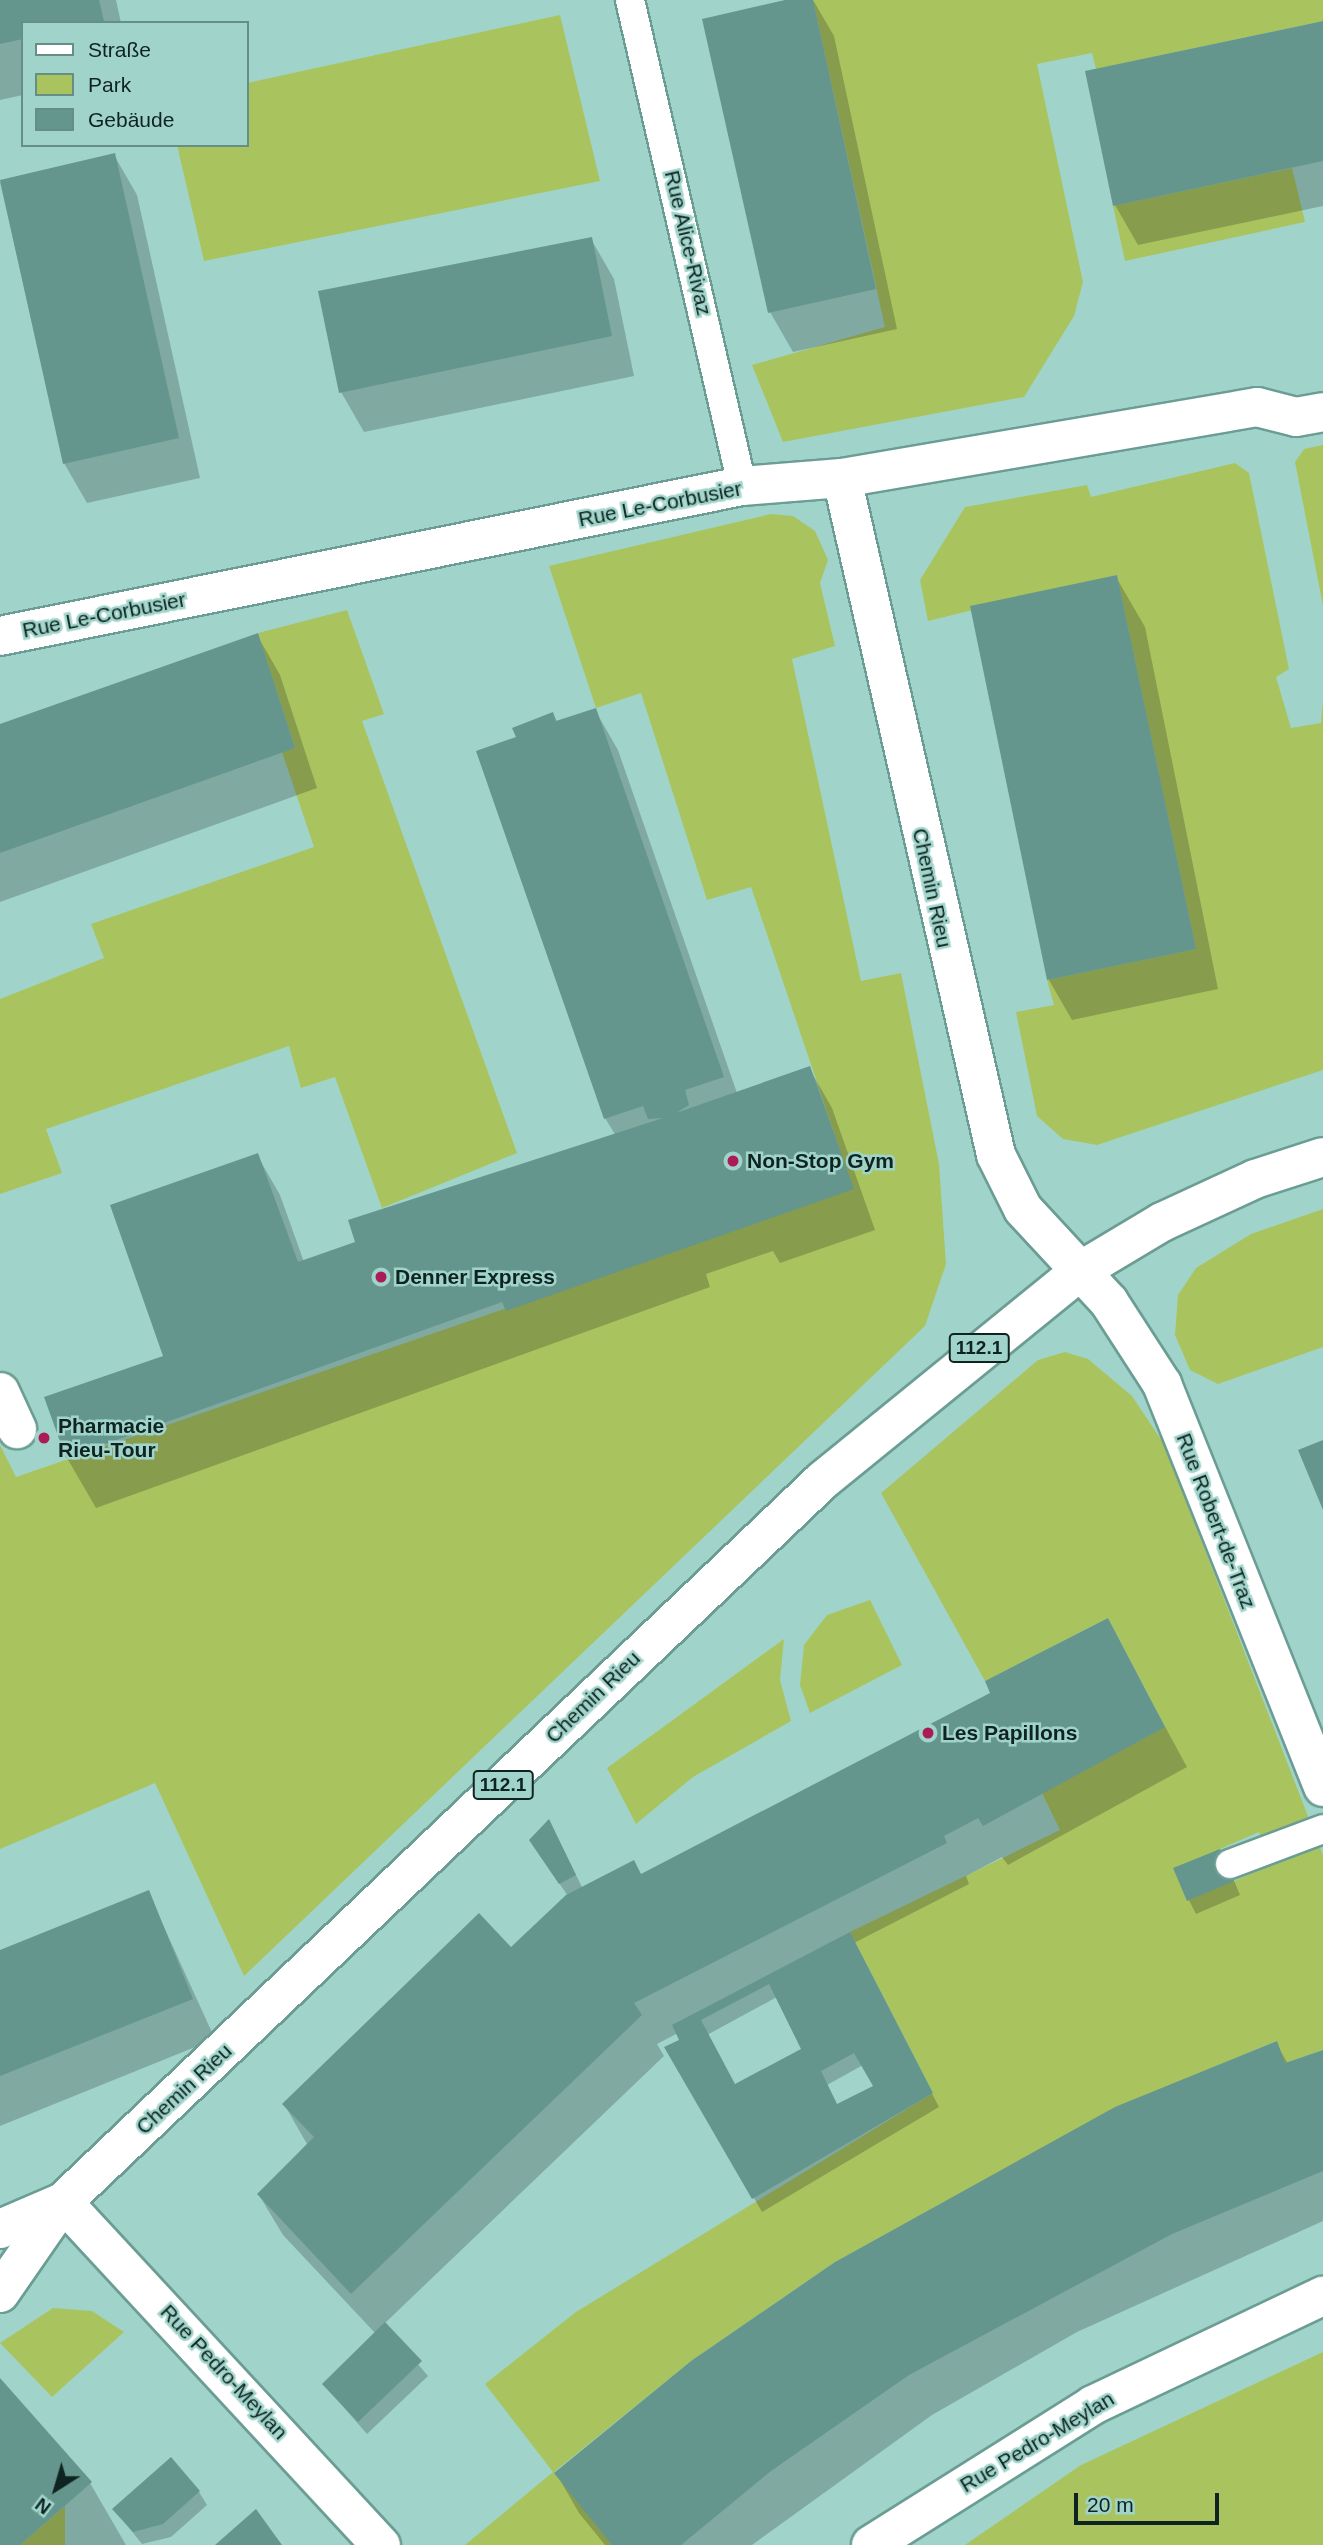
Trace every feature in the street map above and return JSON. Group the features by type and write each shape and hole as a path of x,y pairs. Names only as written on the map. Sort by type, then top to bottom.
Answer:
{"street":[{"name":"Rue Le-Corbusier","path":"0,636 742,486 842,478 1257,407 1296,417 1323,412"},
{"name":"Chemin Rieu","path":"842,478 996,1155 1023,1209 1080,1271"},
{"name":"Chemin Rieu","path":"0,2293 63,2202 302,1981 715,1579 992,1337 1080,1271 1162,1222 1255,1179 1323,1157"},
{"name":"Rue Robert-de-Traz","path":"1080,1271 1162,1384 1323,1787"},
{"path":"0,1392 17,1429"},
{"name":"Chemin Rieu","path":"0,2229 63,2202"},
{"name":"Rue Pedro-Meylan","path":"63,2202 381,2545"},
{"name":"Rue Pedro-Meylan","path":"871,2545 1093,2404 1323,2296"}],"lane":[{"name":"Rue Alice-Rivaz","path":"631,0 742,486"},
{"path":"1230,1864 1323,1829"}],"green space":[{"path":"813,0 1323,0 1323,21 1096,69 1092,53 1037,64 1083,282 1074,316 1024,397 783,442 752,365 885,327"},
{"path":"560,15 600,181 204,261 177,147 248,147 248,83"},
{"path":"1292,168 1305,222 1125,261 1113,206"},
{"path":"1323,445 1323,606 1295,462 1304,449"},
{"path":"1235,463 1249,473 1289,669 1276,677 1291,728 1321,723 1323,699 1323,1070 1097,1145 1063,1139 1037,1116 1016,1012 1054,1005 1047,980 1196,949 1117,575 928,621 920,580 965,507 1087,485 1091,497"},
{"path":"771,514 793,516 815,531 828,560 820,583 835,646 792,659 861,981 901,973 939,1164 946,1264 925,1326 244,1976 155,1783 0,1849 0,1445 16,1477 853,1189 751,887 707,900 641,693 596,708 549,566"},
{"path":"347,610 384,714 362,721 517,1153 382,1208 335,1077 301,1088 289,1046 46,1129 62,1173 0,1194 0,999 104,958 91,924 314,847 282,752 295,748 258,633"},
{"path":"1323,1209 1323,1347 1218,1384 1190,1370 1175,1335 1178,1295 1196,1268 1251,1234"},
{"path":"1065,1352 1088,1359 1132,1396 1164,1444 1323,1855 1323,2050 1285,2063 1276,2041 1115,2108 835,2262 691,2361 554,2472 612,2545 465,2545 553,2472 485,2384 576,2312 933,2093 850,1932 1060,1830 1042,1793 1165,1727 1108,1618 985,1681 881,1493 1038,1360","holes":["1259,1832 1271,1865 1234,1881 1220,1849"]},
{"path":"870,1600 902,1665 810,1713 800,1685 804,1645 827,1615"},
{"path":"784,1639 780,1680 791,1721 693,1777 636,1824 607,1768"},
{"path":"53,2308 92,2311 124,2332 52,2397 0,2343"},
{"path":"1323,2352 1323,2545 965,2545 1081,2465"},
{"path":"65,2506 65,2545 20,2545"}],"building":[{"path":"0,0 99,0 104,21 21,21 21,39 0,44"},
{"path":"785,0 813,0 876,289 768,313 702,19"},
{"path":"1323,21 1323,161 1113,206 1085,71"},
{"path":"115,153 179,438 63,464 0,180"},
{"path":"592,237 612,336 339,393 318,291"},
{"path":"1117,575 1196,949 1047,980 970,606"},
{"path":"258,633 295,748 0,853 0,724"},
{"path":"596,708 724,1077 685,1090 689,1105 676,1113 810,1066 854,1189 506,1311 502,1302 66,1458 44,1397 163,1356 110,1205 258,1153 298,1262 355,1242 348,1220 663,1118 648,1119 643,1106 604,1119 476,751 516,737 512,728 553,712 556,721"},
{"path":"1323,1440 1323,1510 1298,1450"},
{"path":"1108,1618 1165,1727 983,1826 978,1818 944,1836 947,1843 634,2003 642,2015 351,2294 257,2194 314,2137 282,2104 479,1913 511,1947 566,1895 634,1860 641,1874 990,1693 985,1681"},
{"path":"549,1819 576,1875 559,1884 529,1840"},
{"path":"1220,1849 1234,1881 1187,1901 1173,1868"},
{"path":"149,1890 193,1999 0,2076 0,1950"},
{"path":"850,1932 933,2093 752,2199 664,2047 679,2040 672,2025","holes":["769,1984 801,2049 735,2084 701,2020","854,2053 873,2086 837,2104 821,2071"]},
{"path":"1277,2041 1285,2063 1323,2050 1323,2171 1172,2234 909,2375 771,2471 681,2545 612,2545 554,2473 691,2361 835,2262 1115,2107"},
{"path":"385,2322 422,2361 358,2422 322,2384"},
{"path":"0,2378 92,2482 20,2545 0,2545"},
{"path":"171,2457 200,2491 163,2524 133,2532 112,2509"},
{"path":"256,2509 282,2545 215,2545"}],"place":[{"name":"Non-Stop Gym","path":"733,1161"},
{"name":"Denner Express","path":"381,1277"},
{"name":"Pharmacie Rieu-Tour","path":"44,1438"},
{"name":"Les Papillons","path":"928,1733"}]}
